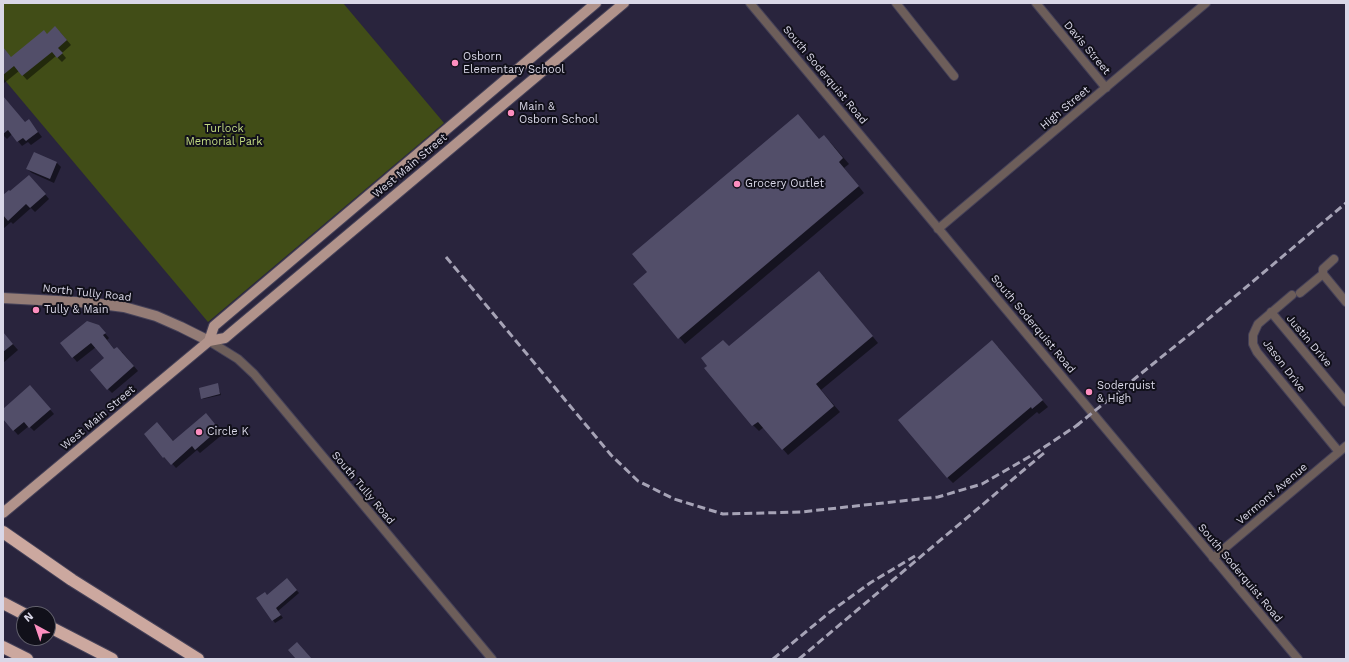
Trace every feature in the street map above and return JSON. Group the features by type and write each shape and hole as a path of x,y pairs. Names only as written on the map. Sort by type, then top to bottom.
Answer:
{"highway":[{"path":"3,532 72,580 198,659"},
{"path":"3,603 16,610"},
{"path":"56,630 112,659"},
{"path":"3,647 27,659"}],"main road":[{"name":"West Main Street","path":"209,341 214,326 596,3"},
{"name":"West Main Street","path":"3,513 209,341 224,338 232,332 624,3"}],"street":[{"name":"South Soderquist Road","path":"750,3 1298,659"},
{"path":"896,3 954,76"},
{"name":"Davis Street","path":"1036,3 1106,88"},
{"name":"High Street","path":"938,229 1206,3"},
{"name":"Jason Drive","path":"1334,259 1323,269 1323,274 1271,312 1256,328 1253,339 1254,348 1339,452"},
{"path":"1323,274 1346,302"},
{"name":"North Tully Road","path":"3,298 93,303 124,307 156,316 209,341"},
{"name":"Justin Drive","path":"1271,312 1346,402"},
{"name":"South Tully Road","path":"209,341 238,359 254,374 492,659"},
{"name":"Vermont Avenue","path":"1213,558 1346,446"}],"green space":[{"name":"Turlock Memorial Park","path":"3,3 343,3 444,123 208,322 3,78"}],"building":[{"path":"55,26 67,40 58,48 63,53 57,58 52,52 22,76 14,66 3,75 3,47 11,57 44,30 47,34"},
{"path":"3,96 25,122 29,119 38,132 26,141 23,138 17,142 8,130 3,134"},
{"path":"798,114 819,139 824,135 843,158 839,162 859,186 678,339 633,284 647,272 632,254"},
{"path":"34,152 57,162 50,179 26,169"},
{"path":"29,175 46,194 30,208 26,204 8,221 3,215 3,195"},
{"path":"819,271 873,336 816,384 834,406 782,450 758,422 752,426 704,368 707,366 701,358 723,340 729,346"},
{"path":"87,321 99,325 106,333 103,335 114,349 117,347 134,366 107,390 90,370 104,358 91,343 72,358 60,343"},
{"path":"3,332 13,344 3,352"},
{"path":"992,340 1043,400 1032,409 1031,407 947,478 898,420"},
{"path":"218,383 220,394 201,399 199,388"},
{"path":"30,385 51,409 29,428 24,422 13,431 3,419 3,409"},
{"path":"206,413 219,429 195,450 192,446 171,465 164,457 163,458 144,434 157,422 173,441"},
{"path":"287,578 297,590 276,608 281,615 272,621 256,598 265,592 267,595"},
{"path":"297,642 312,659 296,659 288,650"}],"railway":[{"path":"1076,426 1200,326 1346,203"},
{"path":"446,257 611,455 638,481 674,499 723,514 801,512 938,497 982,484 1034,454 1079,424"},
{"path":"799,659 1044,453"},
{"path":"773,659 830,612 870,583 915,556"}],"place":[{"name":"Osborn Elementary School","path":"455,63"},
{"name":"Main & Osborn School","path":"511,113"},
{"name":"Grocery Outlet","path":"737,184"},
{"name":"Tully & Main","path":"36,310"},
{"name":"Soderquist & High","path":"1089,392"},
{"name":"Circle K","path":"199,432"}]}
